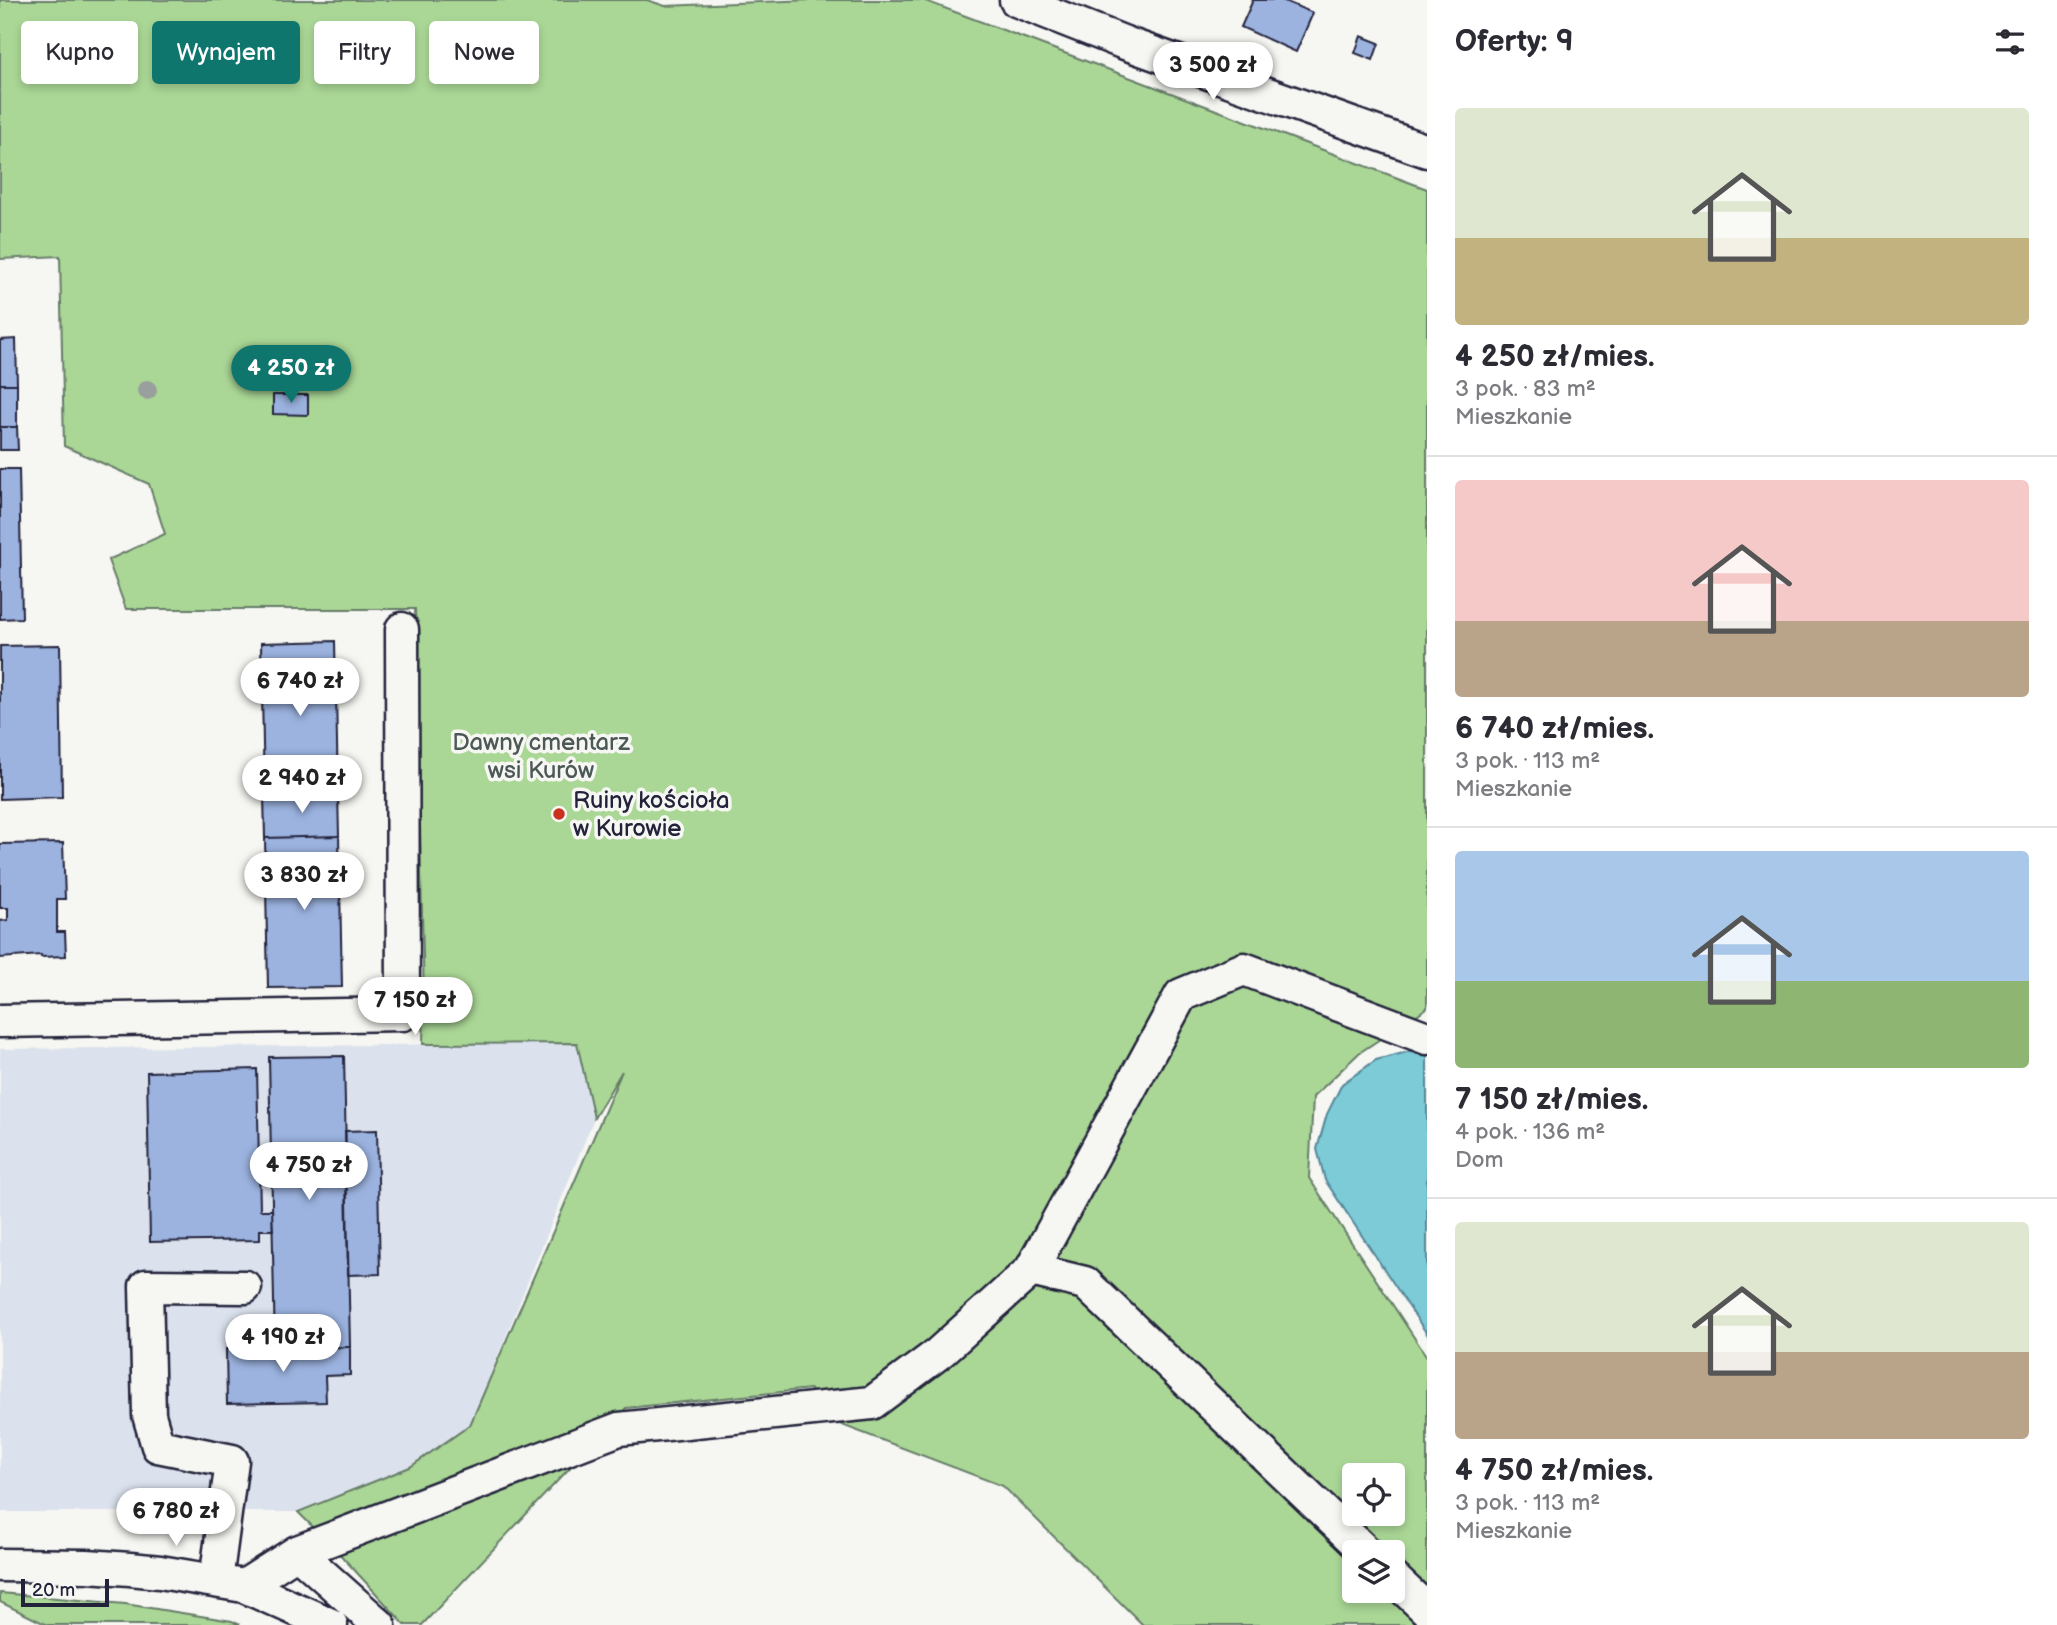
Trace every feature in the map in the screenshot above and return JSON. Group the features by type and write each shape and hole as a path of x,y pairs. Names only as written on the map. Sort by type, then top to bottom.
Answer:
{"street":[{"path":"1016,0 1125,43 1427,151"},
{"path":"0,1021 403,1014 402,629"},
{"path":"230,1583 297,1552 620,1429 872,1403 939,1353 1031,1269 1181,995 1244,969 1427,1038"},
{"path":"1031,1269 1085,1283 1353,1540"},
{"path":"230,1583 232,1461 158,1446 149,1415 146,1286 245,1287"},
{"path":"297,1552 379,1625"},
{"path":"0,1565 130,1569 230,1583 331,1625"},
{"path":"1405,1589 1427,1610"}],"shaded area":[{"path":"577,1043 594,1118 470,1425 410,1467 298,1512 0,1512 0,1049"}],"green space":[{"name":"Dawny cmentarz wsi Kurów","path":"0,0 647,0 665,6 811,0 923,0 1427,189 1427,1008 1359,1053 1313,1097 1309,1178 1427,1357 1427,1625 1143,1625 1003,1486 834,1422 810,1389 626,1408 422,1625 405,1625 298,1512 410,1467 470,1425 622,1071 594,1118 577,1043 423,1044 415,609 126,609 108,560 165,534 149,484 64,446 60,256 0,259"},
{"path":"0,1593 125,1604 232,1621 240,1625 47,1625 0,1602"}],"water":[{"path":"1415,1050 1427,1052 1427,1334 1325,1180 1317,1149 1327,1114 1342,1084 1376,1060"}],"building":[{"path":"1253,0 1282,0 1313,13 1296,52 1241,27"},
{"path":"1361,36 1379,43 1373,60 1355,53"},
{"path":"16,339 17,384 0,384 0,340"},
{"path":"0,384 17,384 17,427 0,427"},
{"path":"273,395 308,395 308,415 273,414"},
{"path":"0,427 17,427 18,450 0,450"},
{"path":"0,469 19,469 22,618 0,619"},
{"path":"335,641 338,792 264,794 261,643"},
{"path":"60,645 62,797 0,799 0,646"},
{"path":"338,792 339,836 265,838 264,794"},
{"path":"339,836 342,987 268,988 265,838"},
{"path":"63,843 65,899 57,899 57,932 65,932 66,956 0,958 0,921 8,920 8,908 0,908 0,844"},
{"path":"344,1056 350,1347 275,1349 269,1057"},
{"path":"257,1069 260,1210 272,1210 273,1230 260,1230 260,1240 150,1242 147,1072"},
{"path":"377,1130 380,1274 348,1275 345,1131"},
{"path":"350,1347 350,1375 325,1376 326,1402 227,1404 226,1349"}],"place":[{"name":"Ruiny kościoła w Kurowie","path":"559,814"}]}
